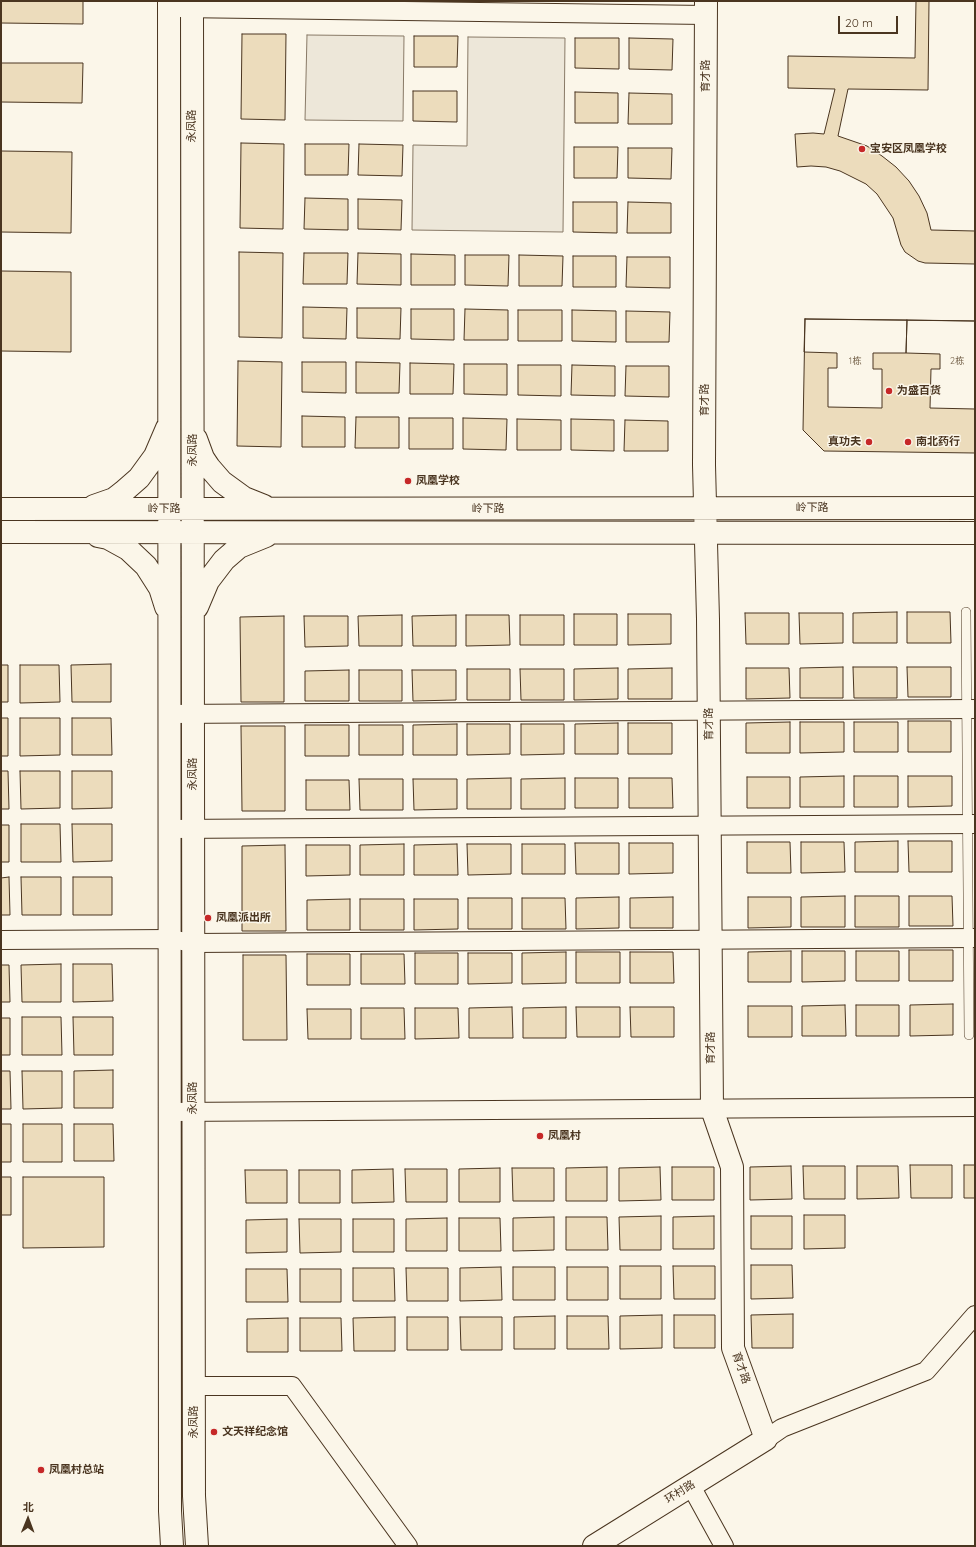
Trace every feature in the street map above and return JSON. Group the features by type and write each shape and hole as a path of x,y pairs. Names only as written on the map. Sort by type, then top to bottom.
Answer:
{"street":[{"path":"169,5 706,8"},
{"name":"永凤路","path":"169,5 170,1510 172,1546"},
{"name":"永凤路","path":"192,5 193,1386 196,1546"},
{"name":"育才路","path":"706,8 704,465 709,711 712,1109 732,1167 734,1348 766,1439"},
{"path":"78,509 98,505 114,499 139,478 150,464 160,446 168,426 170,409"},
{"path":"193,420 196,439 203,458 218,478 247,500 259,505 281,509"},
{"name":"岭下路","path":"1,509 975,508"},
{"path":"1,532 975,533"},
{"path":"76,532 98,536 118,543 128,549 146,566 154,576 164,601 170,632"},
{"path":"193,628 200,597 212,573 224,560 239,547 257,538 286,532"},
{"path":"170,714 971,709"},
{"path":"170,829 971,824"},
{"path":"1,940 170,939 193,943 972,938"},
{"path":"170,1112 975,1107"},
{"path":"766,1439 782,1428 926,1371 975,1315"},
{"path":"193,1386 292,1386 408,1546"},
{"name":"环村路","path":"594,1546 766,1439"},
{"path":"691,1486 724,1546"}],"lane":[{"path":"966,612 971,709 972,938 969,1035"}],"shaded area":[{"path":"307,35 404,36 403,121 305,120"},
{"path":"468,37 565,38 563,232 412,230 413,145 467,146"}],"building":[{"path":"1,1 83,1 83,24 1,23"},
{"path":"916,1 929,1 928,90 848,89 838,136 867,146 896,167 909,181 919,196 927,213 931,230 975,231 975,264 925,263 918,261 905,252 901,245 893,218 877,194 866,184 840,171 826,167 797,167 795,134 824,134 835,89 788,88 788,56 915,58"},
{"path":"242,34 286,34 285,120 241,119"},
{"path":"414,36 458,36 457,67 414,67"},
{"path":"575,38 619,38 619,69 575,68"},
{"path":"629,38 673,39 672,70 629,69"},
{"path":"1,63 83,63 82,103 1,102"},
{"path":"413,91 457,91 457,122 413,121"},
{"path":"575,92 618,93 618,123 575,123"},
{"path":"629,93 672,94 672,124 628,124"},
{"path":"241,143 284,144 283,229 240,228"},
{"path":"305,144 349,144 348,175 305,175"},
{"path":"359,144 403,145 402,176 358,175"},
{"path":"574,147 618,147 617,178 574,178"},
{"path":"628,148 672,148 671,179 628,178"},
{"path":"1,151 72,152 71,233 1,232"},
{"path":"305,198 348,199 348,230 304,229"},
{"path":"358,199 402,200 401,230 358,229"},
{"path":"573,202 617,202 617,233 573,232"},
{"path":"628,202 671,203 671,233 627,233"},
{"path":"239,252 283,253 282,338 239,337"},
{"path":"304,253 348,253 347,284 303,284"},
{"path":"358,253 401,254 401,285 357,284"},
{"path":"411,254 455,255 455,285 411,285"},
{"path":"465,255 509,255 508,286 465,285"},
{"path":"519,255 563,256 562,286 519,286"},
{"path":"573,256 616,256 616,287 573,287"},
{"path":"627,257 670,257 670,288 626,287"},
{"path":"1,271 71,272 71,352 1,351"},
{"path":"303,307 347,308 346,339 303,338"},
{"path":"357,308 401,308 400,339 357,338"},
{"path":"411,309 454,309 454,340 411,339"},
{"path":"465,309 508,310 508,340 464,340"},
{"path":"518,310 562,310 562,341 518,341"},
{"path":"572,310 616,311 616,342 572,341"},
{"path":"626,311 670,312 669,342 626,342"},
{"name":"为盛百货","path":"805,319 975,321 975,453 824,451 803,430"},
{"path":"805,319 907,320 906,353 873,353 873,369 882,369 882,408 828,407 828,368 837,368 837,353 804,352"},
{"path":"907,320 975,321 975,409 930,408 931,369 940,369 940,354 906,353"},
{"path":"238,361 282,362 281,447 237,446"},
{"path":"302,362 346,362 346,393 302,392"},
{"path":"356,362 400,363 399,393 356,393"},
{"path":"410,363 454,364 453,394 410,394"},
{"path":"464,364 507,364 507,395 464,394"},
{"path":"518,365 561,365 561,396 518,395"},
{"path":"572,365 615,366 615,396 571,395"},
{"path":"626,366 669,366 669,397 625,396"},
{"path":"302,416 345,417 345,447 302,447"},
{"path":"356,417 399,417 399,448 355,448"},
{"path":"409,418 453,418 453,449 409,449"},
{"path":"463,418 507,419 506,450 463,449"},
{"path":"517,419 561,420 561,450 517,450"},
{"path":"571,419 614,420 614,451 571,450"},
{"path":"625,420 668,421 668,451 624,451"},
{"path":"897,612 897,643 853,643 853,613"},
{"path":"907,612 950,612 951,643 907,643"},
{"path":"745,613 789,613 789,644 746,644"},
{"path":"799,613 843,613 843,643 800,644"},
{"path":"574,614 617,614 617,645 574,645"},
{"path":"628,614 671,614 671,644 628,645"},
{"path":"402,615 402,646 359,646 358,616"},
{"path":"456,615 456,646 413,646 412,616"},
{"path":"466,615 509,615 510,645 466,646"},
{"path":"520,615 564,615 564,645 520,645"},
{"path":"284,616 284,702 241,702 240,617"},
{"path":"304,616 348,616 348,646 305,647"},
{"path":"111,664 111,702 72,702 71,665"},
{"path":"1,665 8,665 8,702 1,702"},
{"path":"20,665 59,665 60,702 20,703"},
{"path":"843,667 843,698 800,698 800,668"},
{"path":"853,667 897,667 897,698 854,698"},
{"path":"907,667 951,667 951,697 908,697"},
{"path":"618,668 618,699 574,700 574,669"},
{"path":"672,668 672,699 628,699 628,669"},
{"path":"746,668 789,668 790,698 746,699"},
{"path":"467,669 510,669 510,700 467,700"},
{"path":"520,669 564,669 564,700 521,700"},
{"path":"349,670 349,701 305,701 305,671"},
{"path":"359,670 402,670 402,701 359,701"},
{"path":"412,670 456,670 456,700 413,701"},
{"path":"1,718 8,718 8,756 1,756"},
{"path":"20,718 60,718 60,755 20,756"},
{"path":"72,718 111,718 112,755 72,755"},
{"path":"908,721 951,721 951,752 908,752"},
{"path":"790,722 790,753 746,753 746,723"},
{"path":"800,722 844,722 844,752 800,753"},
{"path":"854,722 898,722 898,752 854,752"},
{"path":"618,723 618,754 575,754 575,724"},
{"path":"628,723 672,723 672,754 628,754"},
{"path":"457,724 457,755 413,755 413,725"},
{"path":"467,724 510,724 510,754 467,755"},
{"path":"521,724 564,724 564,754 521,755"},
{"path":"305,725 349,725 349,756 305,756"},
{"path":"359,725 403,725 403,755 359,755"},
{"path":"241,726 285,726 285,811 242,811"},
{"path":"1,771 8,771 9,809 1,809"},
{"path":"20,771 60,771 60,808 21,809"},
{"path":"72,771 112,771 112,808 72,809"},
{"path":"844,776 844,807 800,807 800,777"},
{"path":"854,776 898,776 898,807 854,807"},
{"path":"908,776 952,776 952,806 908,807"},
{"path":"747,777 790,777 790,808 747,808"},
{"path":"511,778 511,809 467,809 467,779"},
{"path":"565,778 565,809 521,809 521,779"},
{"path":"575,778 618,778 618,808 575,808"},
{"path":"629,778 672,778 673,808 629,808"},
{"path":"359,779 403,779 403,810 360,810"},
{"path":"413,779 457,779 457,809 414,810"},
{"path":"306,780 349,780 350,810 306,810"},
{"path":"21,824 60,824 61,862 21,862"},
{"path":"72,824 112,824 112,861 73,862"},
{"path":"1,825 9,825 9,862 1,862"},
{"path":"898,841 898,872 855,872 855,842"},
{"path":"908,841 952,841 952,872 909,872"},
{"path":"747,842 790,842 791,873 747,873"},
{"path":"801,842 844,842 845,872 801,873"},
{"path":"575,843 619,843 619,874 576,874"},
{"path":"629,843 673,843 673,873 629,874"},
{"path":"404,844 404,875 360,875 360,845"},
{"path":"457,844 458,875 414,875 414,845"},
{"path":"467,844 511,844 511,874 468,875"},
{"path":"522,844 565,844 565,874 522,874"},
{"path":"285,845 286,931 242,931 242,846"},
{"path":"306,845 350,845 350,875 306,876"},
{"path":"9,877 10,915 1,915 1,878"},
{"path":"21,877 61,877 61,915 22,915"},
{"path":"73,877 112,877 112,915 73,915"},
{"path":"845,896 845,927 801,927 801,897"},
{"path":"855,896 899,896 899,927 855,927"},
{"path":"909,896 952,896 953,926 909,926"},
{"path":"619,897 619,928 576,929 576,898"},
{"path":"673,897 673,928 630,928 630,898"},
{"path":"748,897 791,897 791,927 748,928"},
{"path":"468,898 512,898 512,929 468,929"},
{"path":"522,898 565,898 566,929 522,929"},
{"path":"350,899 350,930 307,930 307,900"},
{"path":"360,899 404,899 404,930 360,930"},
{"path":"414,899 458,899 458,929 414,930"},
{"path":"909,950 953,950 953,981 909,981"},
{"path":"791,951 791,982 748,982 748,952"},
{"path":"802,951 845,951 845,981 802,982"},
{"path":"856,951 899,951 899,981 856,981"},
{"path":"566,952 566,983 522,984 522,953"},
{"path":"576,952 620,952 620,983 576,983"},
{"path":"630,952 673,952 674,983 630,983"},
{"path":"415,953 458,953 458,984 415,984"},
{"path":"468,953 512,953 512,983 468,984"},
{"path":"307,954 350,954 350,985 307,985"},
{"path":"361,954 404,954 405,984 361,984"},
{"path":"243,955 286,955 287,1040 243,1040"},
{"path":"61,964 61,1002 22,1002 21,965"},
{"path":"73,964 112,964 113,1001 73,1002"},
{"path":"1,965 9,965 10,1002 1,1002"},
{"path":"953,1004 953,1035 910,1036 910,1005"},
{"path":"845,1005 846,1036 802,1036 802,1006"},
{"path":"856,1005 899,1005 899,1036 856,1036"},
{"path":"748,1006 792,1006 792,1037 748,1037"},
{"path":"512,1007 513,1038 469,1038 469,1008"},
{"path":"566,1007 566,1038 523,1038 523,1008"},
{"path":"576,1007 620,1007 620,1037 577,1037"},
{"path":"630,1007 674,1007 674,1037 631,1037"},
{"path":"361,1008 404,1008 405,1039 361,1039"},
{"path":"415,1008 458,1008 459,1038 415,1039"},
{"path":"307,1009 351,1009 351,1039 308,1039"},
{"path":"22,1017 61,1017 62,1055 22,1055"},
{"path":"73,1017 113,1017 113,1055 74,1055"},
{"path":"1,1018 10,1018 10,1055 1,1055"},
{"path":"113,1070 113,1108 74,1108 74,1071"},
{"path":"1,1071 10,1071 11,1109 1,1109"},
{"path":"22,1071 62,1071 62,1108 23,1109"},
{"path":"1,1124 11,1124 11,1162 1,1162"},
{"path":"23,1124 62,1124 62,1162 23,1162"},
{"path":"74,1124 113,1124 114,1161 74,1161"},
{"path":"910,1165 952,1165 952,1198 911,1198"},
{"path":"964,1165 975,1165 975,1198 964,1198"},
{"path":"791,1166 792,1199 750,1200 750,1167"},
{"path":"803,1166 845,1166 845,1199 804,1199"},
{"path":"857,1166 898,1166 899,1198 857,1199"},
{"path":"607,1167 607,1201 566,1201 566,1168"},
{"path":"660,1167 661,1200 619,1201 619,1168"},
{"path":"672,1167 714,1167 714,1200 672,1200"},
{"path":"500,1168 500,1202 459,1202 459,1169"},
{"path":"512,1168 554,1168 554,1201 513,1201"},
{"path":"393,1169 394,1202 352,1203 352,1170"},
{"path":"405,1169 447,1169 447,1202 406,1202"},
{"path":"245,1170 287,1170 287,1203 246,1203"},
{"path":"299,1170 340,1170 340,1203 299,1203"},
{"path":"1,1177 11,1177 11,1215 1,1215"},
{"path":"23,1177 104,1177 104,1247 23,1248"},
{"path":"804,1215 845,1215 845,1248 804,1249"},
{"path":"661,1216 661,1250 620,1250 619,1217"},
{"path":"714,1216 714,1249 673,1249 673,1217"},
{"path":"751,1216 792,1216 792,1249 751,1249"},
{"path":"554,1217 554,1250 513,1251 513,1218"},
{"path":"566,1217 607,1217 608,1250 566,1250"},
{"path":"447,1218 447,1251 406,1251 406,1219"},
{"path":"459,1218 500,1218 501,1251 459,1251"},
{"path":"287,1219 287,1252 246,1253 246,1220"},
{"path":"299,1219 341,1219 341,1252 300,1253"},
{"path":"353,1219 394,1219 394,1252 353,1252"},
{"path":"751,1265 792,1265 793,1298 751,1299"},
{"path":"620,1266 661,1266 661,1299 620,1299"},
{"path":"673,1266 715,1266 715,1299 674,1299"},
{"path":"501,1267 502,1300 460,1301 460,1268"},
{"path":"513,1267 555,1267 555,1300 513,1300"},
{"path":"567,1267 608,1267 608,1300 567,1300"},
{"path":"353,1268 394,1268 395,1301 353,1301"},
{"path":"406,1268 448,1268 448,1301 407,1301"},
{"path":"246,1269 287,1269 288,1302 246,1302"},
{"path":"300,1269 341,1269 341,1302 300,1302"},
{"path":"793,1314 793,1348 752,1348 751,1315"},
{"path":"662,1315 662,1348 620,1349 620,1316"},
{"path":"674,1315 715,1315 715,1348 674,1348"},
{"path":"555,1316 555,1349 514,1349 514,1317"},
{"path":"567,1316 608,1316 609,1349 567,1349"},
{"path":"395,1317 395,1351 354,1351 353,1318"},
{"path":"407,1317 448,1317 448,1350 407,1350"},
{"path":"460,1317 502,1317 502,1350 461,1350"},
{"path":"288,1318 288,1352 247,1352 247,1319"},
{"path":"300,1318 341,1318 342,1351 300,1351"}],"place":[{"name":"宝安区凤凰学校","path":"862,149"},
{"name":"为盛百货","path":"889,391"},
{"name":"真功夫","path":"869,442"},
{"name":"南北药行","path":"908,442"},
{"name":"凤凰学校","path":"408,481"},
{"name":"凤凰派出所","path":"208,918"},
{"name":"凤凰村","path":"540,1136"},
{"name":"文天祥纪念馆","path":"214,1432"},
{"name":"凤凰村总站","path":"41,1470"}]}
